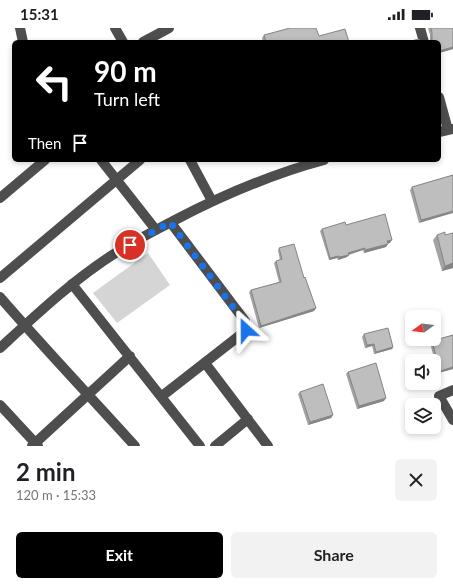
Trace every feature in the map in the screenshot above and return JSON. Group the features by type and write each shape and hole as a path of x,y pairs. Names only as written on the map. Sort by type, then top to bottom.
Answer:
{"street":[{"path":"20,28 23,40"},
{"path":"115,28 122,40"},
{"path":"147,40 169,28"},
{"path":"420,28 423,40"},
{"path":"441,106 447,131"},
{"path":"0,198 44,162"},
{"path":"102,162 156,230"},
{"path":"0,278 138,162"},
{"path":"191,162 212,201"},
{"path":"0,348 72,284 116,252 212,201 276,175 318,162"},
{"path":"162,396 246,330 244,322 170,222"},
{"path":"72,284 200,446"},
{"path":"0,297 135,446"},
{"path":"1,407 35,445 130,356"},
{"path":"205,363 268,446"},
{"path":"453,390 439,396 453,420"},
{"path":"215,446 248,419"}],"shaded area":[{"path":"148,253 170,285 117,323 93,293"}],"building":[{"path":"290,28 316,28 319,36 345,29 348,40 265,40 264,35"},
{"path":"431,28 453,28 453,47 441,50 441,40 432,40"},
{"path":"453,175 453,211 421,220 412,187"},
{"path":"385,214 392,240 387,241 388,244 365,250 365,248 348,253 349,255 330,258 322,229 345,222 346,225"},
{"path":"445,232 445,235 453,233 453,263 445,266 437,235"},
{"path":"294,244 304,278 305,277 316,308 261,326 251,290 281,282 276,261 282,259 279,248"},
{"path":"388,328 393,347 376,352 374,344 367,345 364,334"},
{"path":"453,335 453,367 441,371 441,354 435,354 433,346 441,346 441,338"},
{"path":"376,363 386,398 359,406 348,372"},
{"path":"323,384 333,415 310,422 300,392"}],"route":[{"path":"130,245 170,222 244,322 246,330"}]}
